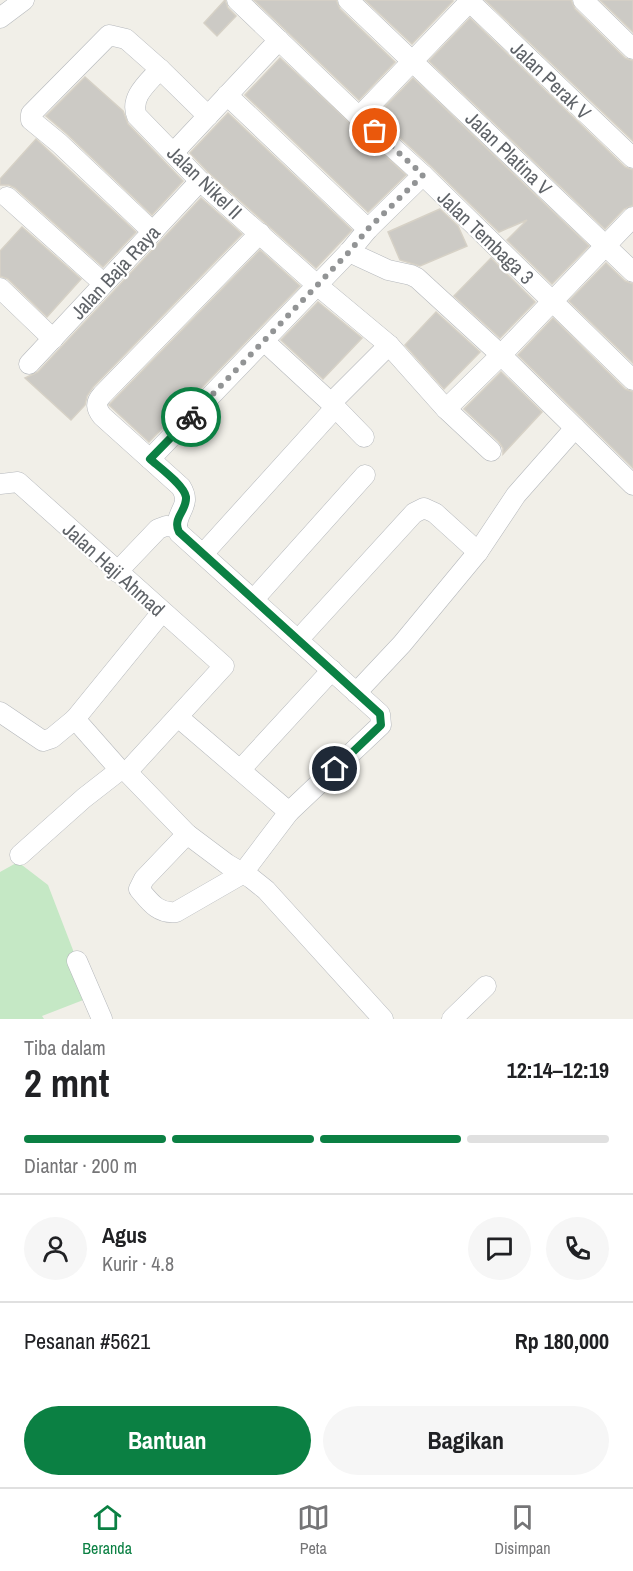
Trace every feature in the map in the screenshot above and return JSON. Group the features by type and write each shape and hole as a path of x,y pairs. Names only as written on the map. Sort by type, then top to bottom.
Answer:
{"street":[{"path":"0,18 24,0"},
{"name":"Jalan Tembaga 3","path":"237,0 423,175 633,380"},
{"name":"Jalan Platina V","path":"348,0 633,272"},
{"path":"583,0 633,49"},
{"path":"359,117 470,1"},
{"name":"Jalan Perak V","path":"470,1 633,158"},
{"path":"153,232 59,143 31,120 31,114 109,35 126,39 208,116"},
{"path":"174,152 279,40"},
{"name":"Jalan Nikel II","path":"160,69 135,99 134,109 137,116 200,181 317,285 382,338 446,409 491,451"},
{"path":"227,95 368,229"},
{"path":"150,459 349,252 368,229 423,175"},
{"name":"Jalan Baja Raya","path":"29,364 200,181"},
{"path":"7,197 103,284"},
{"path":"446,409 633,218"},
{"path":"187,834 139,889 154,907 168,913 176,912 242,874 289,812 381,725 380,714 179,532 177,521 185,505 186,495 181,487 97,410 98,400 260,234"},
{"path":"349,252 388,270 417,278 501,355 633,485"},
{"path":"0,288 52,339"},
{"path":"203,554 333,405 382,338"},
{"path":"264,341 364,437"},
{"path":"356,693 402,644 478,552 516,495 575,428"},
{"path":"254,600 365,475"},
{"name":"Jalan Haji Ahmad","path":"0,484 18,482 224,666 178,717"},
{"path":"298,640 419,509 424,508 435,513 478,552"},
{"path":"117,572 158,529 166,526 177,527"},
{"path":"0,712 43,741 52,738 75,719 162,612"},
{"path":"241,769 332,670"},
{"path":"20,855 84,798 123,771 178,717 289,812"},
{"path":"75,719 123,771 187,834 266,890 383,1019"},
{"path":"77,961 102,1019"},
{"path":"452,1019 486,986"}],"green space":[{"path":"18,862 48,885 91,997 42,1016 44,1019 0,1019 0,872"}],"building":[{"path":"225,0 228,8 236,16 217,36 204,23"},
{"path":"254,0 336,0 340,9 395,62 359,100"},
{"path":"365,0 452,0 453,1 412,44"},
{"path":"485,0 571,0 575,9 625,58 633,61 633,141"},
{"path":"600,0 633,0 633,32"},
{"path":"470,18 625,167 633,170 633,205 624,209 605,229 429,61"},
{"path":"280,58 406,175 368,212 245,95"},
{"path":"85,77 123,111 128,124 183,181 152,215 46,116"},
{"path":"413,78 589,246 552,284 507,240 527,220 499,232 376,116"},
{"path":"228,113 352,230 316,268 208,172 190,153"},
{"path":"36,139 136,232 103,267 15,188 0,185 0,179"},
{"path":"201,198 242,234 93,387 87,396 85,405 71,420 25,378 38,372"},
{"path":"440,209 458,226 467,246 420,266 400,260 388,232"},
{"path":"22,227 81,279 47,317 8,279 0,276 0,251"},
{"path":"260,250 300,286 149,442 109,405"},
{"path":"491,258 535,302 500,338 454,296"},
{"path":"606,263 625,281 633,284 633,363 569,301"},
{"path":"318,302 362,338 323,379 281,340"},
{"path":"436,312 480,352 444,389 405,345"},
{"path":"553,318 625,389 633,392 633,468 518,355"},
{"path":"501,372 542,412 503,454 503,448 499,442 464,409"}],"way so far":[{"path":"191,417 349,252 368,229 423,175 375,131"}],"route":[{"path":"191,417 150,459 181,487 186,495 185,505 177,521 179,532 380,714 381,725 335,769"}]}
